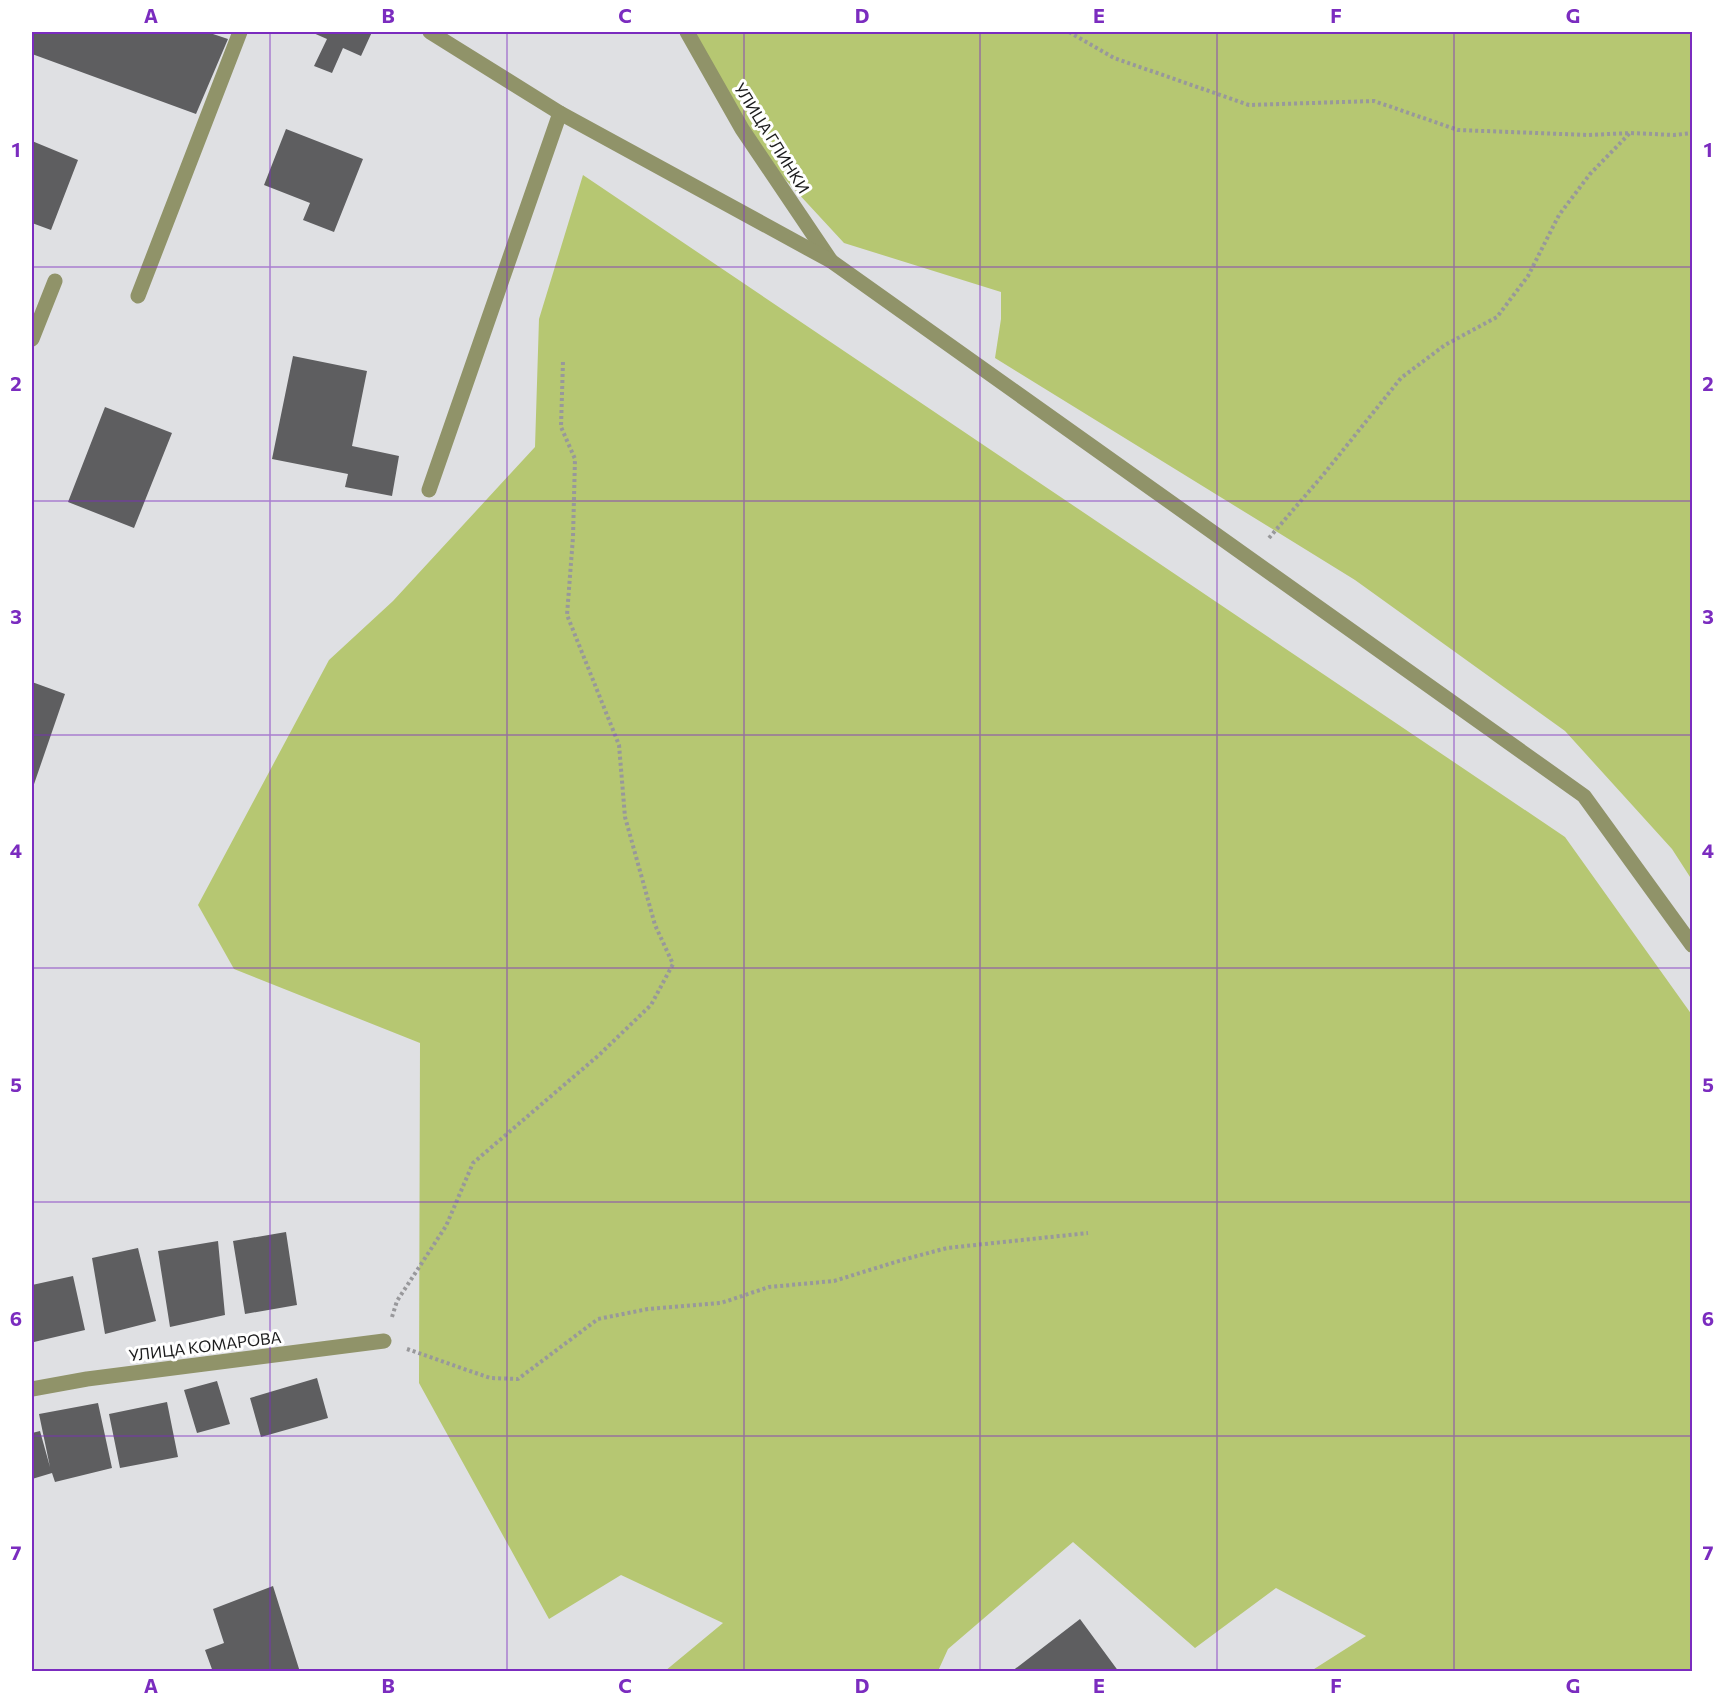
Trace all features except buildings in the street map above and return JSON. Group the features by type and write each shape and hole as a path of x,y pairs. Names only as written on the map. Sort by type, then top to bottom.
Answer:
{"street":[{"path":"138,296 240,32"},
{"path":"430,32 560,112 831,261 1584,796 1692,945"},
{"name":"УЛИЦА ГЛИНКИ","path":"687,32 742,129 831,261"},
{"path":"429,490 560,112"},
{"path":"32,339 55,281"},
{"name":"УЛИЦА КОМАРОВА","path":"32,1389 87,1379 384,1341"}],"path":[{"path":"1069,32 1114,58 1249,105 1374,101 1458,130 1588,135 1692,133"},
{"path":"1250,558 1279,529 1401,378 1445,345 1497,318 1527,276 1559,215 1590,174 1631,133"},
{"path":"563,361 561,427 575,459 573,537 567,615 620,745 625,817 655,925 673,964 651,1005 599,1055 473,1163 446,1226 397,1301 384,1341 490,1378 518,1379 598,1319 648,1309 721,1304 769,1287 834,1281 947,1248 1088,1233"}],"green space":[{"path":"687,32 1692,32 1692,880 1672,849 1565,731 1355,580 995,358 1001,319 1001,292 844,243 747,138"},
{"path":"583,175 1565,837 1692,1015 1692,1671 1311,1671 1366,1636 1276,1588 1195,1648 1073,1542 948,1649 938,1671 665,1671 723,1623 621,1575 549,1619 419,1383 420,1043 234,969 198,905 329,660 393,601 535,447 539,319"}]}
